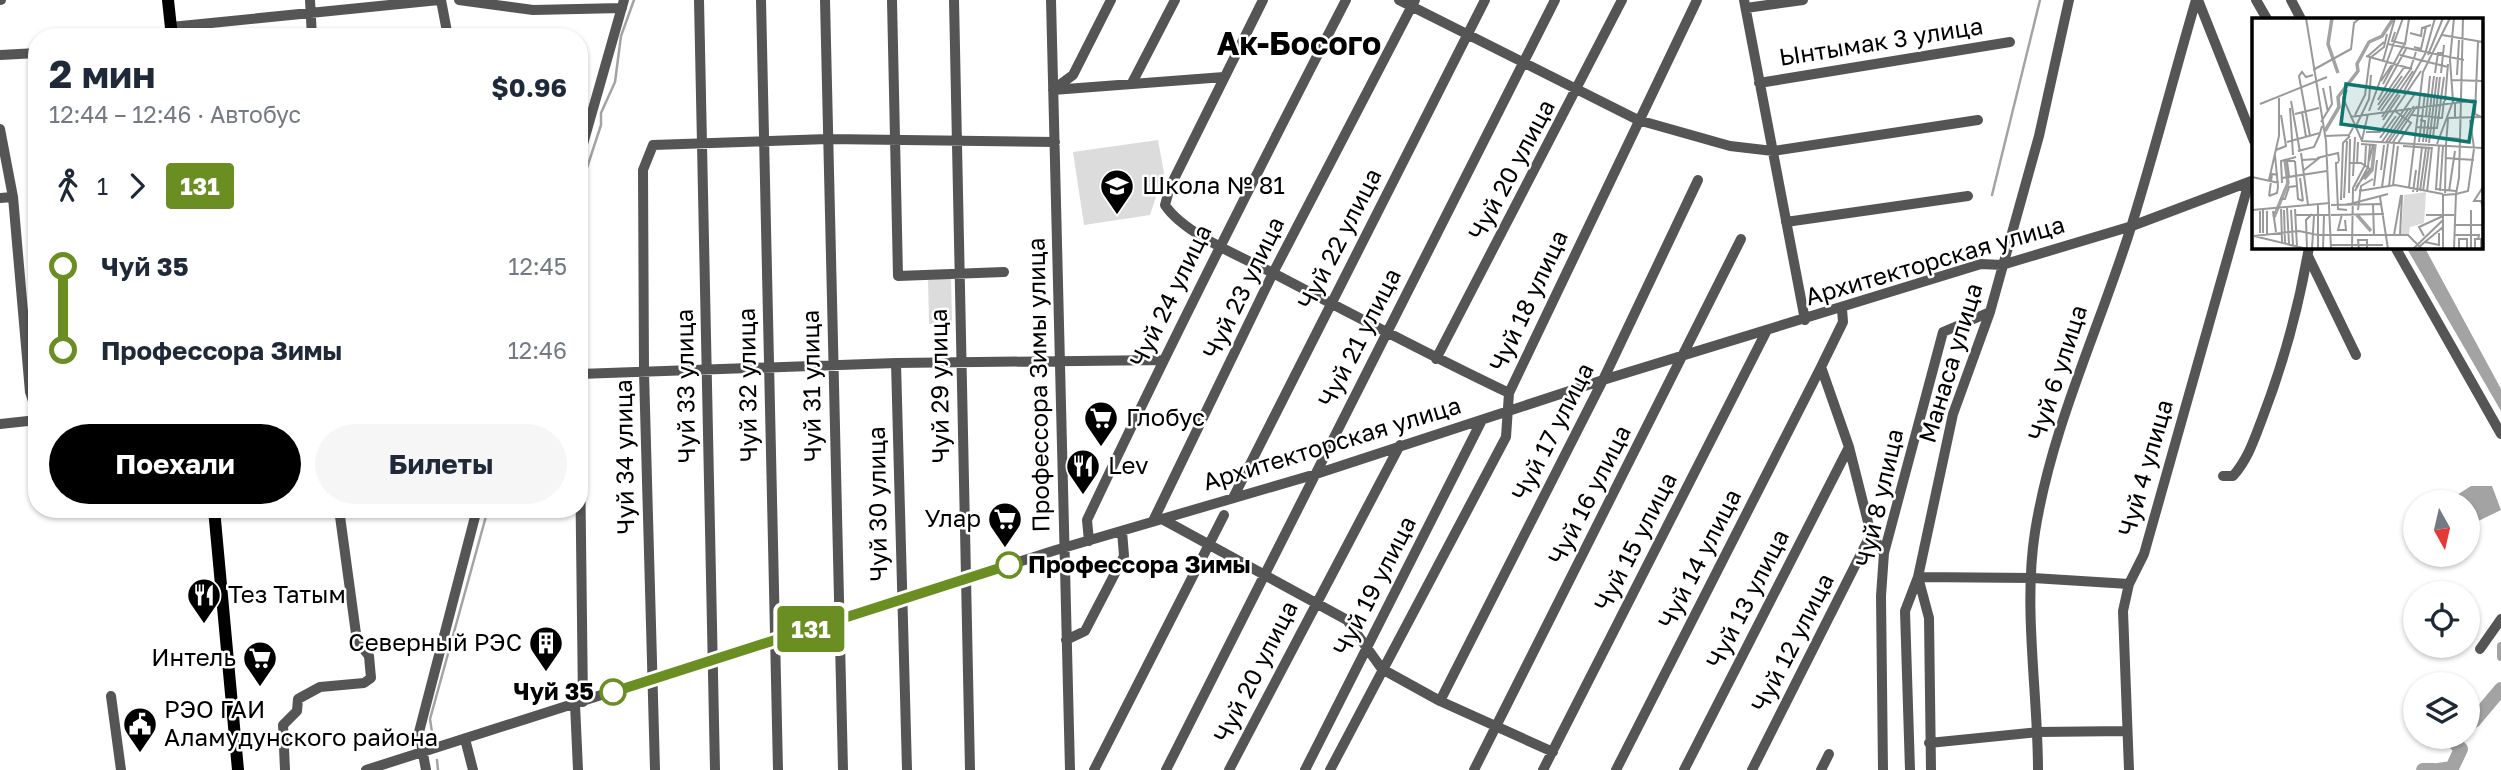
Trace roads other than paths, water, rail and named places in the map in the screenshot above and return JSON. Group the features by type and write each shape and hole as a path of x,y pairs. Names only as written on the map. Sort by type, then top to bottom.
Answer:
{"main road":[{"path":"168,0 171,28"},
{"path":"215,518 239,770"}],"street":[{"path":"310,0 312,28"},
{"path":"199,28 311,12 440,0 446,28"},
{"path":"460,0 533,10 623,4 588,126"},
{"name":"Чуй 33 улица","path":"699,0 715,770"},
{"name":"Чуй 32 улица","path":"761,0 778,770"},
{"name":"Чуй 31 улица","path":"825,0 843,770"},
{"path":"892,0 898,276 1004,272"},
{"name":"Чуй 29 улица","path":"954,0 959,362 970,770"},
{"name":"Профессора Зимы улица","path":"1051,0 1058,361 1072,768"},
{"path":"1053,90 1073,75 1111,0"},
{"path":"1132,83 1175,0"},
{"path":"1263,0 1170,187 1165,205 1172,216 1219,245 1436,359 1509,393"},
{"name":"Чуй 24 улица","path":"1089,541 1087,520 1162,360 1346,0"},
{"path":"1399,0 1413,3 1468,35 1638,120 1704,140 1773,151 1978,120"},
{"name":"Чуй 22 улица","path":"1233,498 1485,0"},
{"name":"Чуй 21 улица","path":"1166,770 1555,0"},
{"name":"Чуй 20 улица","path":"1436,359 1622,0"},
{"name":"Чуй 18 улица","path":"1330,770 1506,437 1509,393 1697,0"},
{"path":"1803,0 1745,4 1805,320"},
{"name":"Манаса улица","path":"1910,770 1905,611 1918,577 1953,414 1990,312 2039,136 2069,0"},
{"path":"2197,0 2252,136"},
{"name":"Чуй 6 улица","path":"2038,770 2032,658 2034,535 2046,479 2082,359 2132,226 2197,0"},
{"path":"2256,0 2266,18"},
{"path":"2291,0 2300,18"},
{"name":"Чуй 23 улица","path":"1158,520 1273,273 1413,3"},
{"name":"Ынтымак 3 улица","path":"1759,83 2010,42"},
{"path":"0,55 28,53"},
{"path":"1053,90 1224,77"},
{"path":"0,129 13,197 28,369"},
{"path":"701,145 828,139 1055,142"},
{"name":"Чуй 34 улица","path":"655,770 644,372 643,170 653,145 701,145"},
{"name":"Чуй 17 улица","path":"1440,701 1604,380 1698,180"},
{"name":"Архитекторская улица","path":"366,770 1064,548 1316,474 1604,380 1842,309 1981,264 2003,265 2132,226 2252,181"},
{"name":"Чуй 4 улица","path":"2129,770 2123,611 2129,584 2144,554 2252,181"},
{"path":"1786,222 1968,196"},
{"path":"0,198 13,197"},
{"name":"Чуй 16 улица","path":"1474,770 1741,239"},
{"path":"2396,248 2501,434"},
{"path":"2308,251 2356,355"},
{"path":"2222,476 2233,476 2245,463 2281,372 2300,303 2308,251"},
{"name":"Чуй 14 улица","path":"1616,770 1821,367 1843,322 1842,309"},
{"name":"Чуй 8 улица","path":"1883,770 1881,596 1884,553 1942,331 1990,312"},
{"name":"Чуй 15 улица","path":"1543,770 1766,332"},
{"path":"588,374 769,370 896,363 1162,360"},
{"name":"Чуй 30 улица","path":"896,363 900,600 907,770"},
{"path":"1821,367 1849,447 1871,534 1884,553"},
{"name":"Чуй 19 улица","path":"1304,770 1482,419"},
{"path":"0,424 28,421"},
{"name":"Чуй 20 улица","path":"1229,770 1400,446"},
{"name":"Чуй 13 улица","path":"1684,770 1849,447"},
{"path":"1094,770 1224,515"},
{"path":"285,770 283,725 297,711 298,699 320,687 364,683 371,678 369,656 357,641 340,518"},
{"path":"426,770 419,732 475,518"},
{"path":"578,770 579,518"},
{"path":"1158,520 1346,620 1357,631 1366,650 1382,669 1440,701 1553,752"},
{"path":"1066,639 1085,631 1124,556 1122,531"},
{"name":"Чуй 12 улица","path":"1752,770 1871,534"},
{"path":"1918,577 2033,578 2129,584"},
{"name":"Манаса улица","path":"1918,577 1929,618 1931,770"},
{"path":"2480,649 2501,619"},
{"path":"111,696 121,770"},
{"path":"1929,743 2038,732 2127,731"},
{"path":"466,739 474,770"},
{"path":"1821,770 1829,754"}],"waterway":[{"path":"588,165 601,125 601,113 615,82 621,36 634,0"},
{"path":"1992,195 2040,0"},
{"path":"433,739 430,719 486,518"},
{"path":"2501,646 2501,657"},
{"path":"2480,714 2501,689"},
{"path":"2438,770 2452,768 2461,749"},
{"path":"437,760 438,770"},
{"path":"2423,770 2434,770"}],"place":[{"name":"Школа № 81","path":"1117,216"},
{"name":"Глобус","path":"1101,448"},
{"name":"Lev","path":"1083,496"},
{"name":"Улар","path":"1005,549"},
{"name":"Профессора Зимы","path":"1009,565"},
{"name":"Тез Татым","path":"204,625"},
{"name":"Северный РЭС","path":"546,673"},
{"name":"Интель","path":"260,688"},
{"name":"Чуй 35","path":"613,692"},
{"name":"РЭО ГАИ Аламудунского района","path":"140,754"}],"district":[{"name":"Ак-Босого","path":"1299,44"}]}
